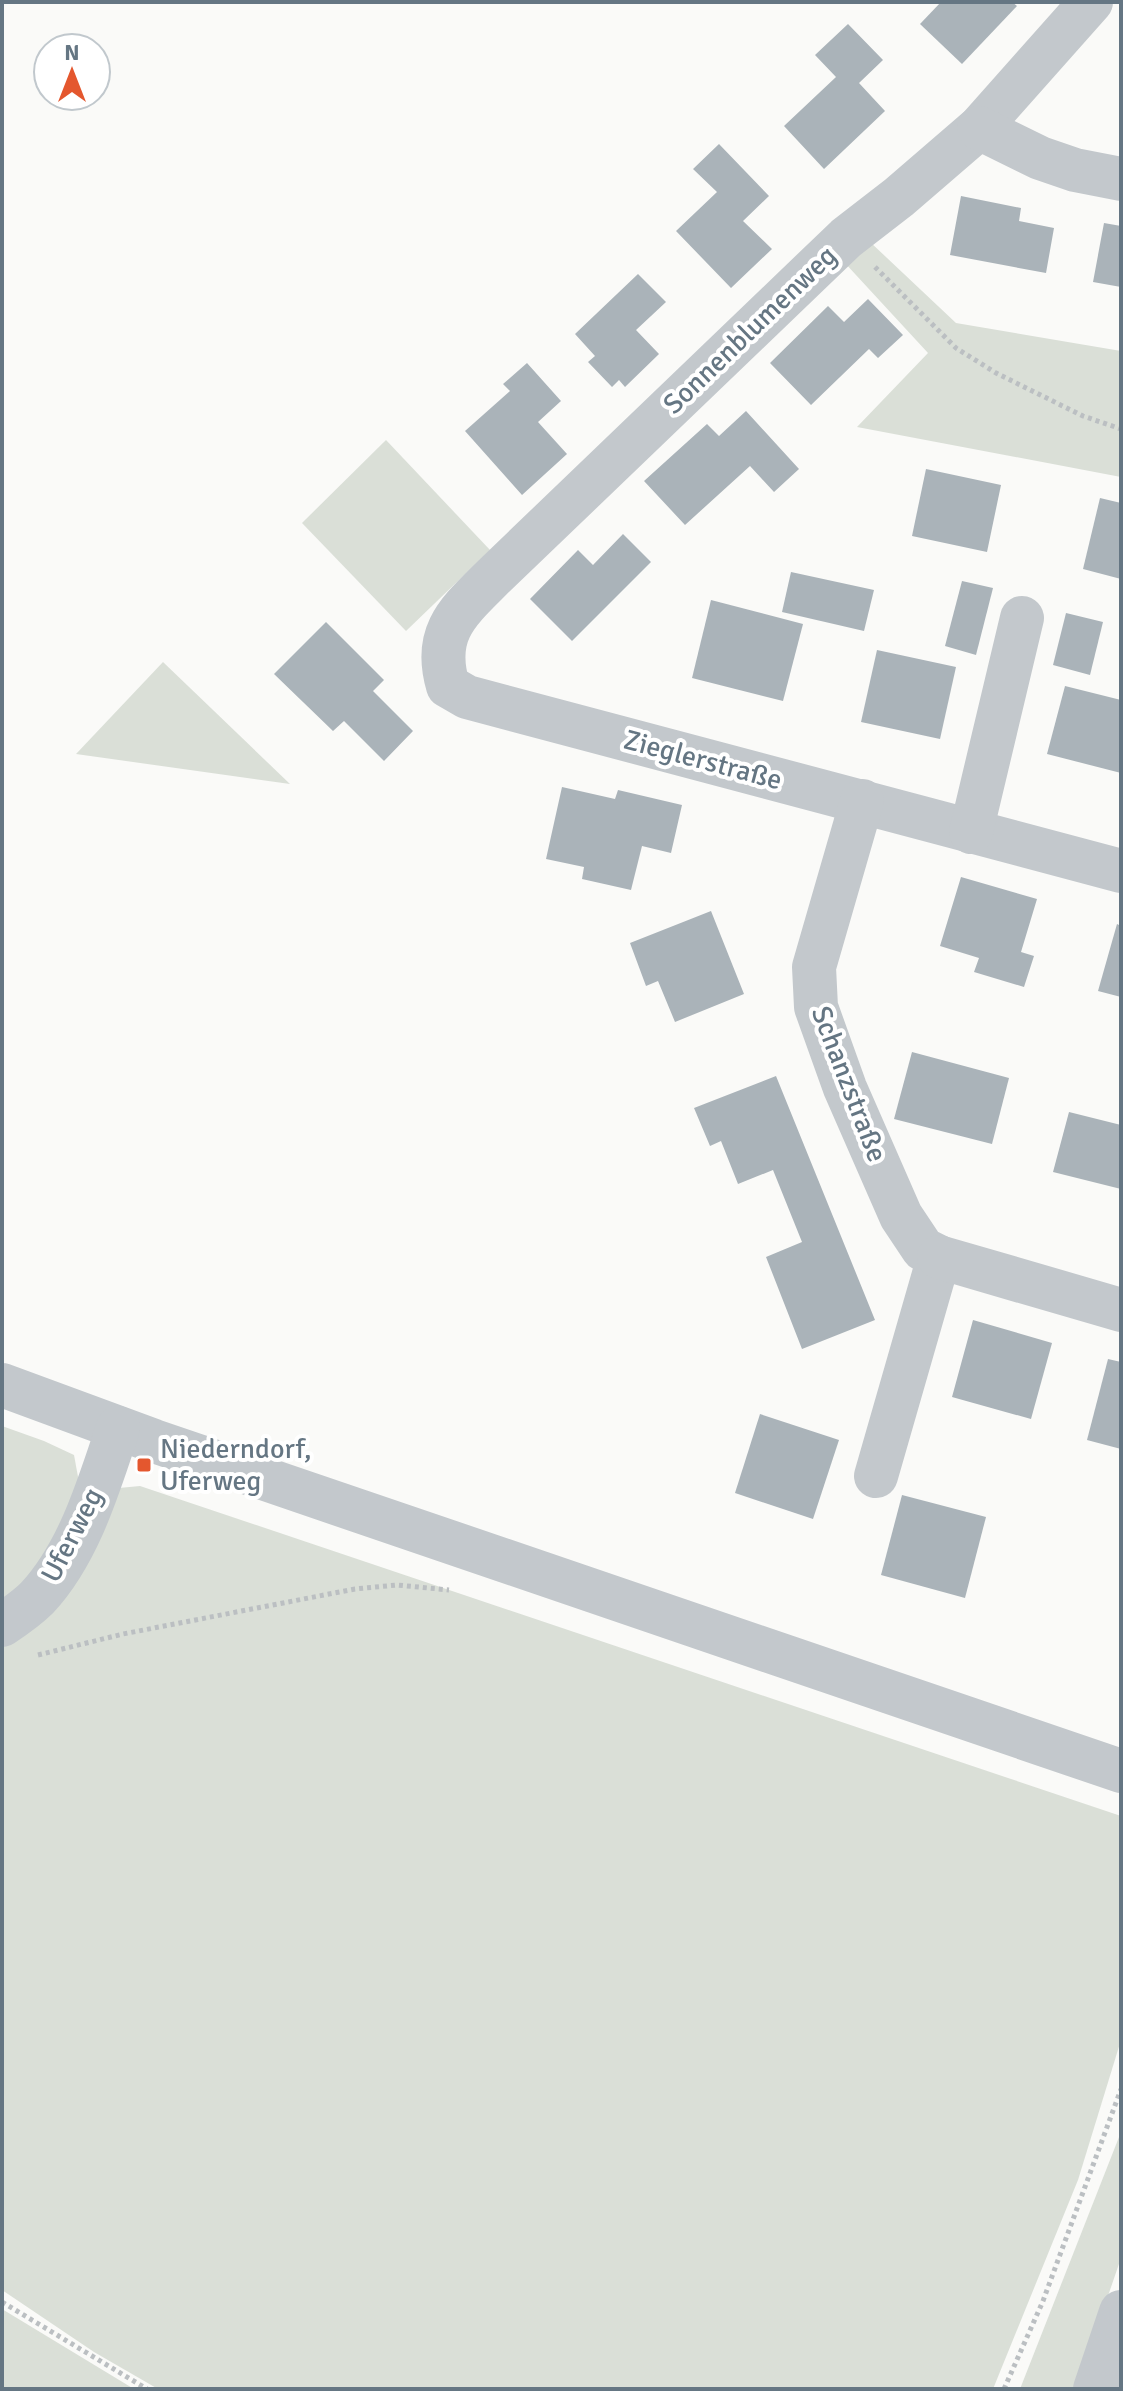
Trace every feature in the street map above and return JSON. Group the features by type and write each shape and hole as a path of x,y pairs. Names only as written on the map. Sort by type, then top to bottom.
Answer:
{"street":[{"name":"Sonnenblumenweg","path":"445,675 442,658 444,637 467,604 846,238 979,128 1091,2"},
{"path":"979,128 1040,158 1075,170 1121,179"},
{"path":"971,832 1022,618"},
{"name":"Zieglerstraße","path":"445,675 448,686 467,697 1121,871"},
{"name":"Schanzstraße","path":"862,801 814,967 816,1007 845,1088 901,1216 923,1249 939,1257 1121,1310"},
{"path":"876,1476 939,1257"},
{"path":"2,1385 118,1428 1121,1771"},
{"name":"Uferweg","path":"2,1625 37,1598 53,1578 90,1506 118,1428"},
{"path":"1095,2389 1121,2312"}],"path":[{"path":"846,238 956,348 996,373 1083,416 1121,429"},
{"path":"32,1657 123,1634 355,1589 397,1585 462,1591"},
{"path":"1004,2389 1043,2301 1121,2089"},
{"path":"2,2302 147,2389"}],"shaded area":[{"path":"869,241 956,323 1121,351 1121,477 857,427 928,353 844,262"},
{"path":"386,440 490,550 406,631 302,523"},
{"path":"163,662 290,784 76,754"},
{"path":"2,1426 74,1455 81,1493 65,1535 2,1611"},
{"path":"140,1486 1121,1816 1121,2040 1078,2180 993,2389 158,2389 94,2352 2,2290 2,1638 119,1488"},
{"path":"1121,2132 1121,2258 1076,2389 1020,2389"},
{"path":"2,2309 134,2389 2,2389"}],"building":[{"path":"941,2 1012,2 1017,6 962,64 920,24"},
{"path":"848,24 883,60 859,83 885,111 824,169 784,126 836,77 815,55"},
{"path":"719,144 769,196 743,221 772,249 731,288 676,231 717,192 693,169"},
{"path":"961,196 1021,208 1019,221 1054,228 1046,273 950,255"},
{"path":"1104,223 1121,226 1121,287 1093,282"},
{"path":"638,274 666,302 636,330 659,354 625,387 619,380 612,387 588,362 595,356 575,334"},
{"path":"868,299 903,335 878,358 869,349 811,405 770,363 828,306 844,322"},
{"path":"527,363 561,401 538,422 567,454 522,495 465,431 510,391 503,384"},
{"path":"746,411 799,469 774,492 750,466 685,525 644,481 707,424 719,436"},
{"path":"926,469 1001,485 987,552 912,536"},
{"path":"1100,498 1121,503 1121,579 1083,569"},
{"path":"623,534 651,562 572,641 530,599 578,550 593,565"},
{"path":"791,572 874,590 864,631 782,612"},
{"path":"962,581 993,588 976,655 945,646"},
{"path":"711,600 803,624 783,701 692,678"},
{"path":"1066,613 1103,622 1090,675 1053,665"},
{"path":"326,622 384,680 373,691 413,731 384,761 344,721 333,731 274,674"},
{"path":"877,650 956,667 940,739 861,722"},
{"path":"1065,686 1121,700 1121,773 1047,754"},
{"path":"562,787 615,799 618,790 682,805 671,853 642,846 631,890 582,879 584,867 546,859"},
{"path":"961,877 1037,899 1021,952 1034,956 1024,987 974,972 979,958 940,946"},
{"path":"711,911 744,994 675,1022 658,981 646,986 630,943"},
{"path":"1117,924 1121,926 1121,997 1098,991"},
{"path":"912,1052 1009,1078 992,1144 894,1119"},
{"path":"776,1076 875,1320 802,1349 766,1257 802,1242 773,1170 738,1184 721,1141 710,1146 694,1108"},
{"path":"1069,1112 1121,1125 1121,1189 1053,1172"},
{"path":"973,1320 1052,1343 1031,1419 952,1397"},
{"path":"1108,1359 1121,1362 1121,1449 1087,1440"},
{"path":"760,1414 839,1440 813,1519 735,1493"},
{"path":"902,1495 986,1517 965,1598 881,1575"}],"place":[{"name":"Niederndorf, Uferweg","path":"144,1465"}]}
